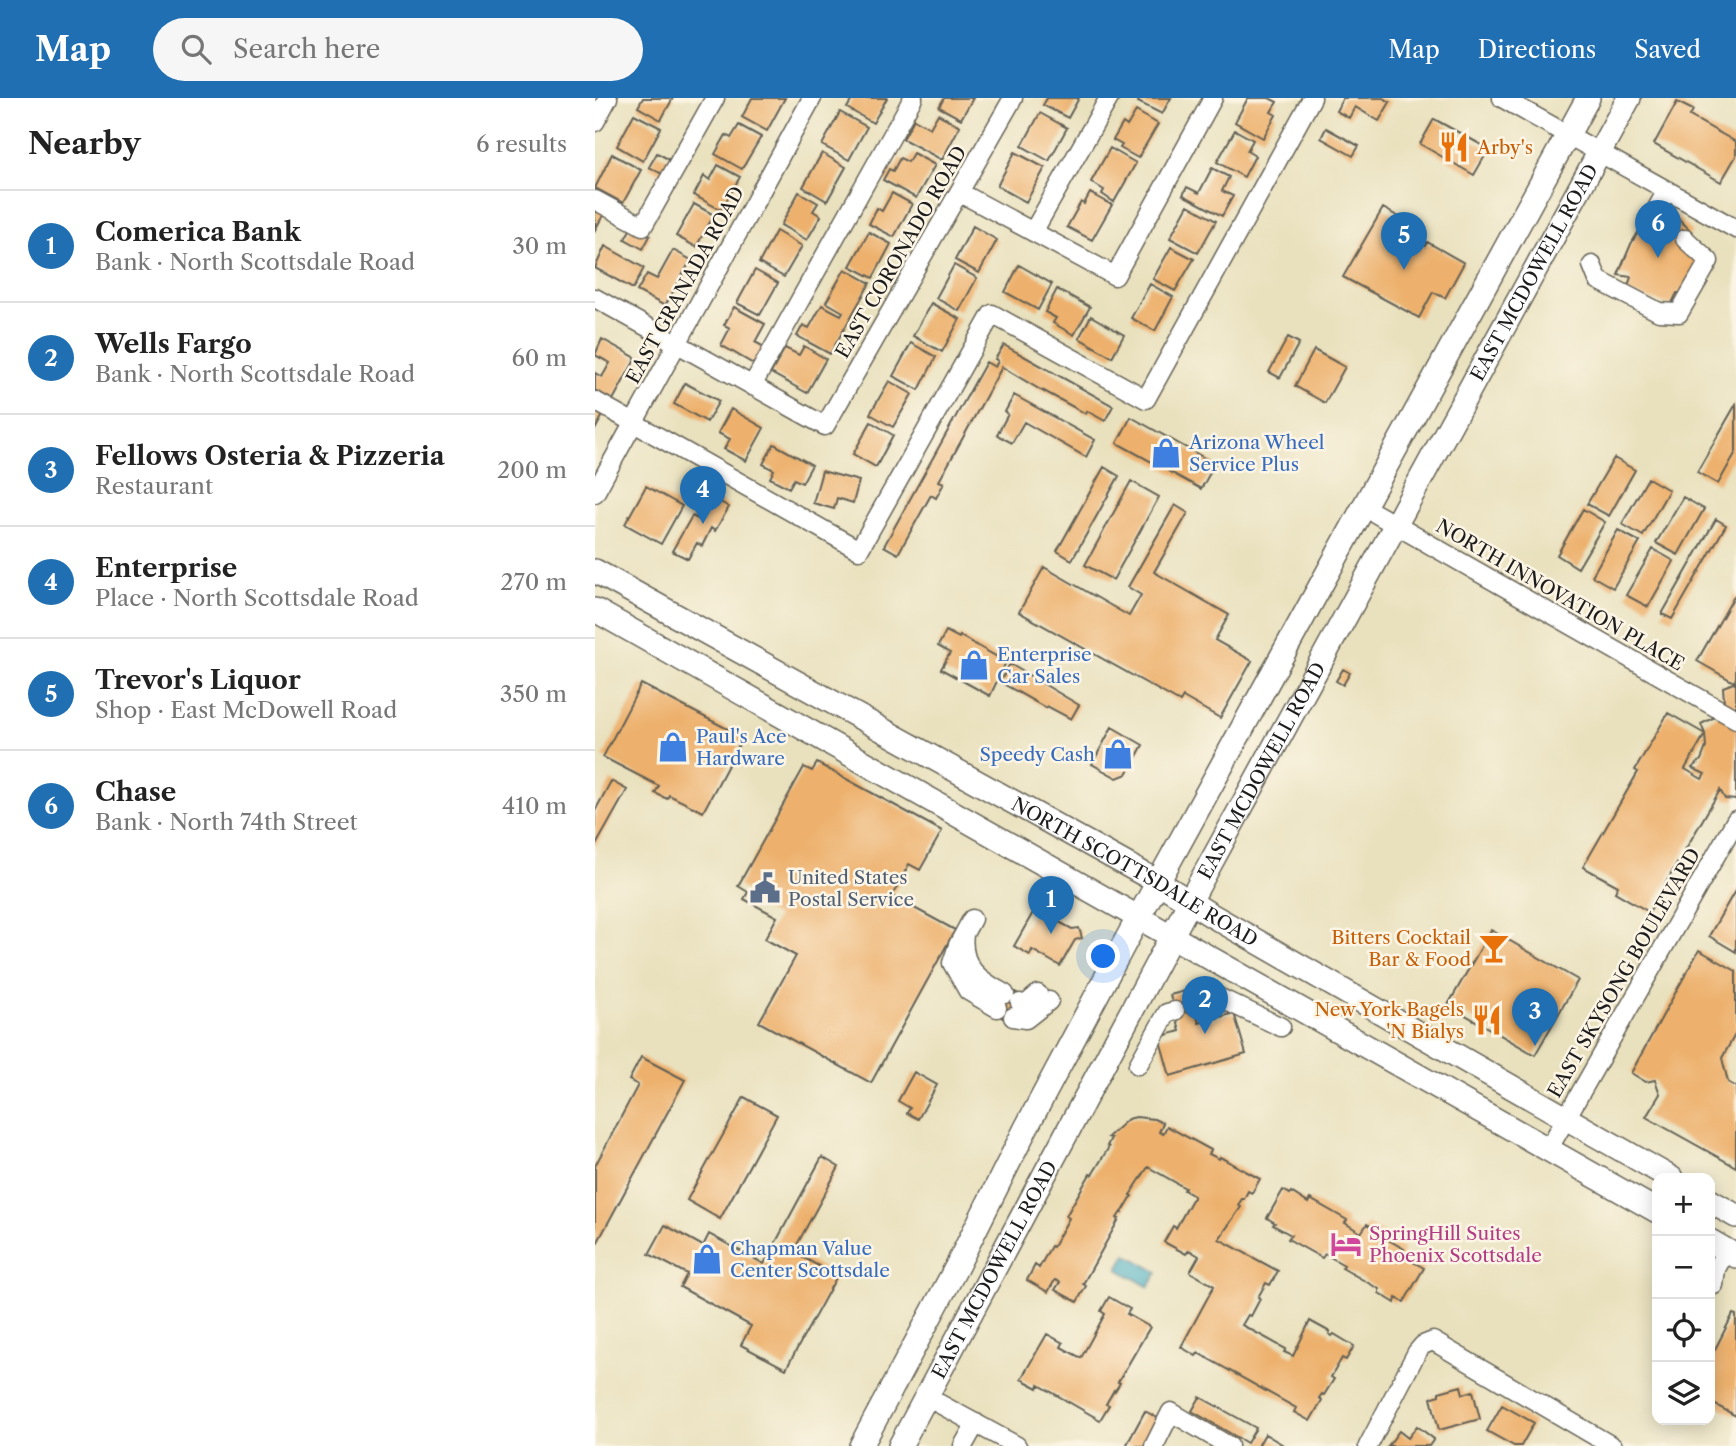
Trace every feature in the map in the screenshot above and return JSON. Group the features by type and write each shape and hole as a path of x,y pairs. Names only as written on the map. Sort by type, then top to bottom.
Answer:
{"main road":[{"name":"EAST MCDOWELL ROAD","path":"861,1446 1138,917 1588,98"},
{"name":"EAST MCDOWELL ROAD","path":"900,1446 1172,937 1629,98"},
{"name":"NORTH SCOTTSDALE ROAD","path":"595,571 1158,882 1662,1173"},
{"name":"NORTH SCOTTSDALE ROAD","path":"595,610 1652,1208"},
{"path":"1715,1204 1736,1216"},
{"path":"956,1268 986,1284"}],"street":[{"path":"595,122 608,98"},
{"path":"595,200 643,226 715,98"},
{"name":"EAST GRANADA ROAD","path":"595,493 812,98"},
{"path":"595,298 752,386 913,98"},
{"name":"EAST CORONADO ROAD","path":"752,386 825,426 1013,98"},
{"path":"1033,232 1109,98"},
{"path":"959,192 1115,276 1213,98"},
{"path":"595,401 859,550 992,314 1146,399 1312,98"},
{"path":"1502,98 1736,229"},
{"path":"1667,190 1656,210 1667,220"},
{"path":"1592,265 1598,280 1659,312 1679,313 1709,261 1685,239"},
{"name":"NORTH INNOVATION PLACE","path":"1364,507 1736,719"},
{"name":"EAST SKYSONG BOULEVARD","path":"1549,1148 1736,820"},
{"path":"965,933 965,953 971,969 1026,1019 1044,997"},
{"path":"1193,1005 1218,997 1281,1027"},
{"path":"1138,1065 1167,1013 1175,1011"},
{"path":"1715,1277 1724,1249"},
{"path":"1368,1446 1417,1352 1423,1345 1433,1341 1612,1446"},
{"path":"927,1397 1017,1446"},
{"path":"1154,1446 1171,1412 1229,1446"},
{"path":"963,1446 976,1423"}],"water":[{"path":"1126,1254 1158,1272 1149,1287 1118,1269"}],"building":[{"path":"643,98 673,98 661,120 638,107"},
{"path":"752,98 785,98 767,131 742,117"},
{"path":"853,98 887,98 873,123 847,108"},
{"path":"944,98 973,98 961,119 939,107"},
{"path":"1047,98 1079,98 1068,118 1043,105"},
{"path":"1140,98 1171,98 1162,114 1138,102"},
{"path":"1248,98 1269,98 1277,102 1271,112 1276,115 1263,138 1235,122"},
{"path":"1343,98 1383,98 1390,102 1379,121 1355,107 1349,118 1336,111"},
{"path":"1677,102 1693,110 1690,116 1736,142 1736,156 1721,182 1654,144"},
{"path":"1136,111 1158,124 1138,158 1120,148 1122,145 1113,140 1123,123 1127,126"},
{"path":"840,112 867,127 849,160 822,145"},
{"path":"1040,113 1067,128 1049,161 1022,146"},
{"path":"634,114 661,128 643,161 617,146"},
{"path":"938,114 960,126 942,160 903,139 914,119 930,128"},
{"name":"Arby's","path":"1434,119 1489,149 1474,175 1420,144"},
{"path":"739,125 761,137 742,169 715,154 726,135 731,138"},
{"path":"1326,128 1359,146 1353,156 1321,138"},
{"path":"1235,130 1253,140 1247,151 1255,156 1244,177 1217,162"},
{"path":"1110,148 1136,163 1114,202 1102,194 1104,190 1091,182"},
{"path":"1015,152 1045,168 1026,202 997,186"},
{"path":"657,153 670,160 662,174 649,167"},
{"path":"822,153 846,167 827,201 803,187"},
{"path":"913,153 935,165 916,198 883,180 889,169 893,171 900,158 908,162"},
{"path":"612,154 641,170 623,203 595,188"},
{"path":"718,165 740,177 721,210 694,195 704,176 710,180"},
{"path":"1212,168 1229,177 1222,191 1233,196 1222,216 1183,195 1187,187 1199,193"},
{"path":"799,192 818,203 813,211 821,216 807,240 781,225"},
{"path":"892,193 912,204 894,237 869,224 877,208 882,211"},
{"path":"1090,193 1112,205 1092,240 1067,227 1081,202 1084,204"},
{"path":"694,204 714,215 696,247 676,236"},
{"path":"1188,205 1216,221 1198,253 1170,238"},
{"path":"595,207 605,212 595,230"},
{"path":"1383,208 1411,224 1405,234 1425,246 1427,242 1464,263 1445,298 1433,292 1419,318 1343,277"},
{"path":"1673,213 1692,232 1679,245 1699,264 1682,293 1677,293 1671,305 1626,292 1631,277 1618,275 1642,226 1650,218 1660,228"},
{"path":"632,226 650,236 643,249 625,239"},
{"path":"973,226 997,240 979,273 955,260"},
{"path":"776,231 802,246 784,277 759,263"},
{"path":"869,232 891,244 873,278 850,266"},
{"path":"605,246 644,268 633,289 595,268"},
{"path":"1171,247 1194,259 1175,291 1153,279"},
{"path":"673,250 691,260 665,306 637,291 647,274 657,279"},
{"path":"954,265 977,278 959,311 936,298"},
{"path":"1019,265 1052,284 1038,310 1005,292"},
{"path":"845,269 870,283 830,354 797,336 803,325 809,328 822,305 841,315 843,312 826,302"},
{"path":"755,270 778,283 760,315 737,303"},
{"path":"1150,284 1173,297 1155,331 1131,318"},
{"path":"1057,289 1090,307 1074,335 1053,323 1056,318 1045,312"},
{"path":"931,303 960,319 942,352 913,336"},
{"path":"734,307 765,324 755,342 766,348 757,366 721,345 730,328 724,325"},
{"path":"1091,316 1124,335 1112,357 1079,338"},
{"path":"1288,337 1299,343 1280,378 1269,372"},
{"path":"602,339 636,358 613,400 595,390 595,373 602,377 610,363 595,355"},
{"path":"911,343 936,357 919,390 893,376"},
{"path":"1004,345 1113,406 1105,421 1044,392 1002,367 939,481 944,483 936,498 931,495 898,554 884,546 986,362 995,367 998,361 995,359"},
{"path":"804,346 826,359 807,393 771,373 785,348 799,355"},
{"path":"1314,350 1345,367 1325,403 1295,386"},
{"path":"889,381 912,394 893,427 870,414"},
{"path":"685,383 719,401 707,422 674,404"},
{"path":"1014,395 1095,440 1086,457 1024,422 1012,443 997,435"},
{"path":"1736,404 1736,452 1718,484 1697,472"},
{"path":"731,409 764,428 746,461 724,449 730,439 718,433"},
{"path":"595,411 603,415 595,430"},
{"name":"Arizona Wheel Service Plus","path":"1131,417 1215,464 1201,489 1117,443"},
{"path":"871,422 893,435 876,467 853,454"},
{"path":"774,444 812,465 802,483 794,479 789,488 770,478 774,470 763,464"},
{"path":"1614,458 1635,470 1609,516 1587,504"},
{"path":"1104,467 1119,476 1072,560 1057,551"},
{"path":"822,471 859,481 853,503 837,498 834,509 813,503"},
{"path":"1648,478 1669,490 1643,536 1622,524"},
{"path":"1131,481 1159,497 1113,580 1085,565"},
{"path":"646,486 682,506 661,544 625,524"},
{"path":"710,496 729,507 715,531 711,528 702,546 697,543 688,559 672,551 692,516 698,519"},
{"path":"1683,497 1704,509 1678,555 1656,543"},
{"path":"1175,505 1188,513 1154,572 1229,615 1215,640 1252,661 1220,718 1183,697 1180,702 1019,612 1044,567 1129,616 1141,595 1128,587"},
{"path":"1583,509 1605,522 1578,568 1557,555"},
{"path":"1716,519 1726,525 1672,619 1662,614"},
{"path":"1618,530 1640,542 1613,588 1592,576"},
{"path":"1653,549 1674,561 1648,607 1626,595"},
{"path":"1736,593 1736,678 1734,682 1697,661"},
{"name":"Enterprise Car Sales","path":"946,631 1006,662 990,696 941,669 950,653 938,646"},
{"path":"1010,664 1079,705 1071,719 1000,682"},
{"path":"1343,669 1350,673 1343,685 1336,681"},
{"path":"1736,682 1736,800 1725,799 1720,790 1649,912 1615,892 1618,886 1583,867 1638,772 1635,770 1668,713 1705,734 1701,724 1715,717 1724,702 1723,687","holes":["1705,734 1706,747 1701,760 1692,768 1705,774 1702,779 1685,769"]},
{"name":"Paul's Ace Hardware","path":"641,684 743,737 703,812 669,795 667,799 655,793 659,786 603,757"},
{"name":"Speedy Cash","path":"1112,727 1143,745 1127,774 1117,778 1092,764"},
{"path":"817,763 942,831 920,870 909,864 892,896 955,930 871,1083 759,1022 796,956 765,939 777,917 744,899 748,892 738,886 804,767 812,771"},
{"path":"611,781 627,790 595,847 595,811"},
{"path":"1736,889 1736,952 1709,936"},
{"path":"1035,909 1072,929 1079,928 1082,938 1075,940 1060,966 1032,950 1030,955 1014,946"},
{"path":"1491,930 1578,980 1535,1055 1448,1005"},
{"path":"1699,950 1736,971 1736,1033 1722,1058 1728,1082 1736,1087 1736,1167 1646,1117 1660,1094 1655,1080 1646,1082 1631,1073"},
{"path":"1008,988 1024,997 1010,1022 994,1013"},
{"path":"1189,990 1199,1023 1234,1013 1246,1054 1170,1076 1159,1037 1180,1031 1170,995"},
{"path":"641,1057 685,1080 595,1247 595,1166 638,1085 629,1080"},
{"path":"914,1072 937,1085 918,1119 907,1113 910,1108 898,1101"},
{"path":"744,1097 777,1115 720,1219 687,1200"},
{"path":"1136,1117 1163,1123 1159,1132 1163,1134 1167,1126 1211,1150 1209,1154 1219,1159 1220,1157 1260,1179 1252,1193 1248,1191 1242,1199 1238,1205 1241,1207 1219,1239 1278,1271 1270,1285 1266,1283 1251,1316 1248,1315 1242,1325 1286,1349 1284,1352 1293,1356 1310,1321 1330,1332 1332,1336 1334,1334 1354,1346 1346,1360 1342,1358 1331,1377 1334,1379 1319,1398 1322,1400 1310,1421 1294,1412 1296,1408 1198,1353 1196,1356 1181,1347 1214,1286 1190,1272 1199,1256 1189,1250 1186,1254 1164,1242 1173,1226 1176,1228 1194,1196 1148,1167 1117,1218 1119,1219 1083,1284 1086,1286 1077,1302 1055,1290 1060,1282 1055,1280 1048,1292 1027,1280 1035,1265 1039,1268 1051,1246 1053,1247 1069,1218 1066,1216 1109,1147 1107,1146 1111,1138 1108,1137 1128,1119"},
{"name":"Chapman Value Center Scottsdale","path":"822,1157 839,1167 793,1252 837,1276 786,1369 741,1345 751,1326 680,1287 687,1274 649,1254 665,1225 703,1246 709,1234 764,1264"},
{"name":"SpringHill Suites Phoenix Scottsdale","path":"1283,1190 1308,1203 1310,1199 1347,1220 1345,1223 1361,1233 1367,1224 1404,1249 1401,1255 1424,1268 1404,1302 1396,1298 1395,1303 1379,1293 1379,1289 1342,1268 1344,1265 1325,1254 1322,1258 1288,1239 1291,1235 1273,1225 1275,1223 1267,1218"},
{"path":"1109,1297 1130,1309 1127,1314 1150,1327 1106,1404 1109,1405 1100,1420 1039,1385 1038,1388 1021,1379 1047,1334 1063,1343 1061,1347 1081,1358 1105,1314 1101,1311"},
{"path":"1733,1314 1736,1315 1736,1416 1715,1405 1715,1349"},
{"path":"1461,1386 1463,1394 1473,1391 1480,1419 1439,1430 1431,1398 1439,1395 1439,1392"},
{"path":"1200,1397 1256,1428 1247,1443 1192,1411"},
{"path":"1502,1405 1534,1423 1521,1446 1514,1446 1487,1431"},
{"path":"1145,1411 1159,1419 1144,1446 1126,1446"},
{"path":"1417,1426 1434,1439 1429,1446 1388,1446 1399,1431 1408,1438"},
{"path":"1265,1434 1285,1446 1258,1446"}],"place":[{"name":"Arby's","path":"1454,147"},
{"name":"Chase","path":"1658,258"},
{"name":"Trevor's Liquor","path":"1404,270"},
{"name":"Arizona Wheel Service Plus","path":"1166,453"},
{"name":"Enterprise","path":"703,524"},
{"name":"Enterprise Car Sales","path":"974,665"},
{"name":"Paul's Ace Hardware","path":"673,747"},
{"name":"Speedy Cash","path":"1118,754"},
{"name":"United States Postal Service","path":"765,888"},
{"name":"Comerica Bank","path":"1051,934"},
{"name":"Bitters Cocktail Bar & Food","path":"1494,948"},
{"name":"New York Bagels 'N Bialys","path":"1487,1020"},
{"name":"Wells Fargo","path":"1205,1034"},
{"name":"Fellows Osteria & Pizzeria","path":"1535,1046"},
{"name":"SpringHill Suites Phoenix Scottsdale","path":"1346,1244"},
{"name":"Chapman Value Center Scottsdale","path":"707,1259"}]}
